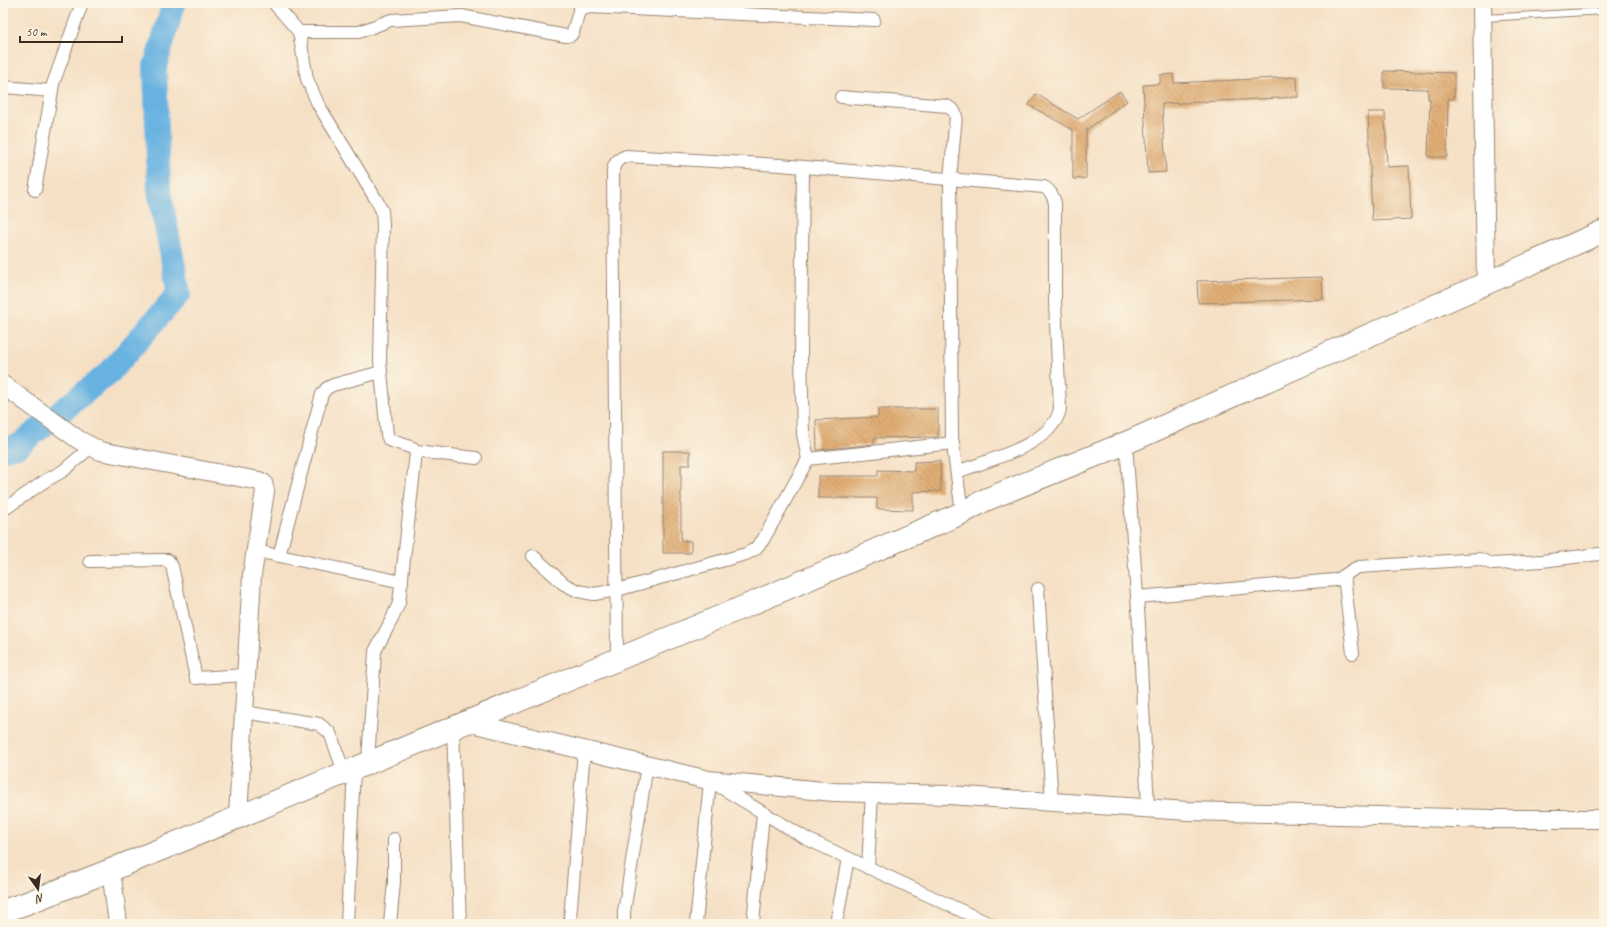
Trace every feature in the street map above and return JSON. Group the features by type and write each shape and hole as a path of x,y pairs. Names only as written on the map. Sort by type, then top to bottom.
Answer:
{"highway":[{"path":"3,909 27,903 111,870 355,767 460,725 962,513 985,500 1126,443 1486,285 1604,231"}],"street":[{"path":"35,190 53,84 82,3"},
{"path":"274,3 299,32 307,79 311,91 378,201 382,211 380,361 388,437 392,442 413,448 416,451 476,458"},
{"path":"299,32 359,32 391,20 461,16 566,36 571,35 573,32 579,11 588,7 874,20"},
{"path":"1482,10 1486,285"},
{"path":"3,86 52,91"},
{"path":"841,97 947,106 954,111 956,116 950,179 953,443 962,513"},
{"path":"617,659 612,170 614,163 618,159 626,156 803,167 1044,187 1049,190 1053,195 1055,204 1055,302 1060,409 1058,416 1054,425 1045,433 1020,448 957,472"},
{"path":"533,556 564,584 578,591 594,594 617,590 746,554 754,549 763,540 808,459 803,434 801,356 803,167"},
{"path":"279,556 322,394 327,388 333,385 382,372"},
{"path":"3,384 85,444 100,451 259,481 262,484 265,491 252,575 238,816"},
{"path":"808,459 953,443"},
{"path":"1126,443 1137,598 1148,808"},
{"path":"3,510 45,481 63,471 85,444"},
{"path":"348,924 355,767 375,651 396,612 399,603 416,451"},
{"path":"256,551 402,582"},
{"path":"1137,598 1335,580 1359,567 1479,559 1493,564 1542,561 1598,554"},
{"path":"90,561 168,560 172,566 196,678 246,675"},
{"path":"1344,576 1352,653"},
{"path":"1038,588 1052,802"},
{"path":"244,712 319,724 330,733 355,767"},
{"path":"460,924 460,725 584,750 709,780 834,792 949,794 1188,811 1490,819 1604,819"},
{"path":"571,924 570,919 574,857 584,750"},
{"path":"624,924 624,912 647,765"},
{"path":"709,780 807,839 976,921 990,924"},
{"path":"696,924 709,780"},
{"path":"868,868 872,793"},
{"path":"753,924 763,812"},
{"path":"390,924 394,882 394,839"},
{"path":"836,924 848,858"},
{"path":"111,870 118,924"}],"lane":[{"path":"1482,10 1604,11"}],"building":[{"path":"1384,71 1454,73 1454,99 1448,99 1447,157 1428,157 1430,99 1428,99 1428,89 1384,88"},
{"path":"1173,74 1174,83 1297,77 1298,97 1162,104 1166,172 1148,173 1143,85 1160,84 1160,75"},
{"path":"1120,91 1127,101 1086,130 1086,178 1073,179 1073,130 1029,105 1036,94 1078,119"},
{"path":"1368,112 1385,112 1387,167 1409,166 1411,219 1372,221"},
{"path":"1322,277 1323,299 1198,303 1197,281"},
{"path":"878,409 938,409 938,437 874,438 874,444 817,450 816,420 878,417"},
{"path":"663,451 690,451 690,465 681,465 681,541 691,541 691,553 663,553"},
{"path":"940,461 941,491 913,492 913,510 877,509 877,498 818,498 818,476 878,476 878,470 914,471 914,462"}],"waterway":[{"path":"3,449 18,446 110,372 179,293 159,190 155,67 174,3"}]}
